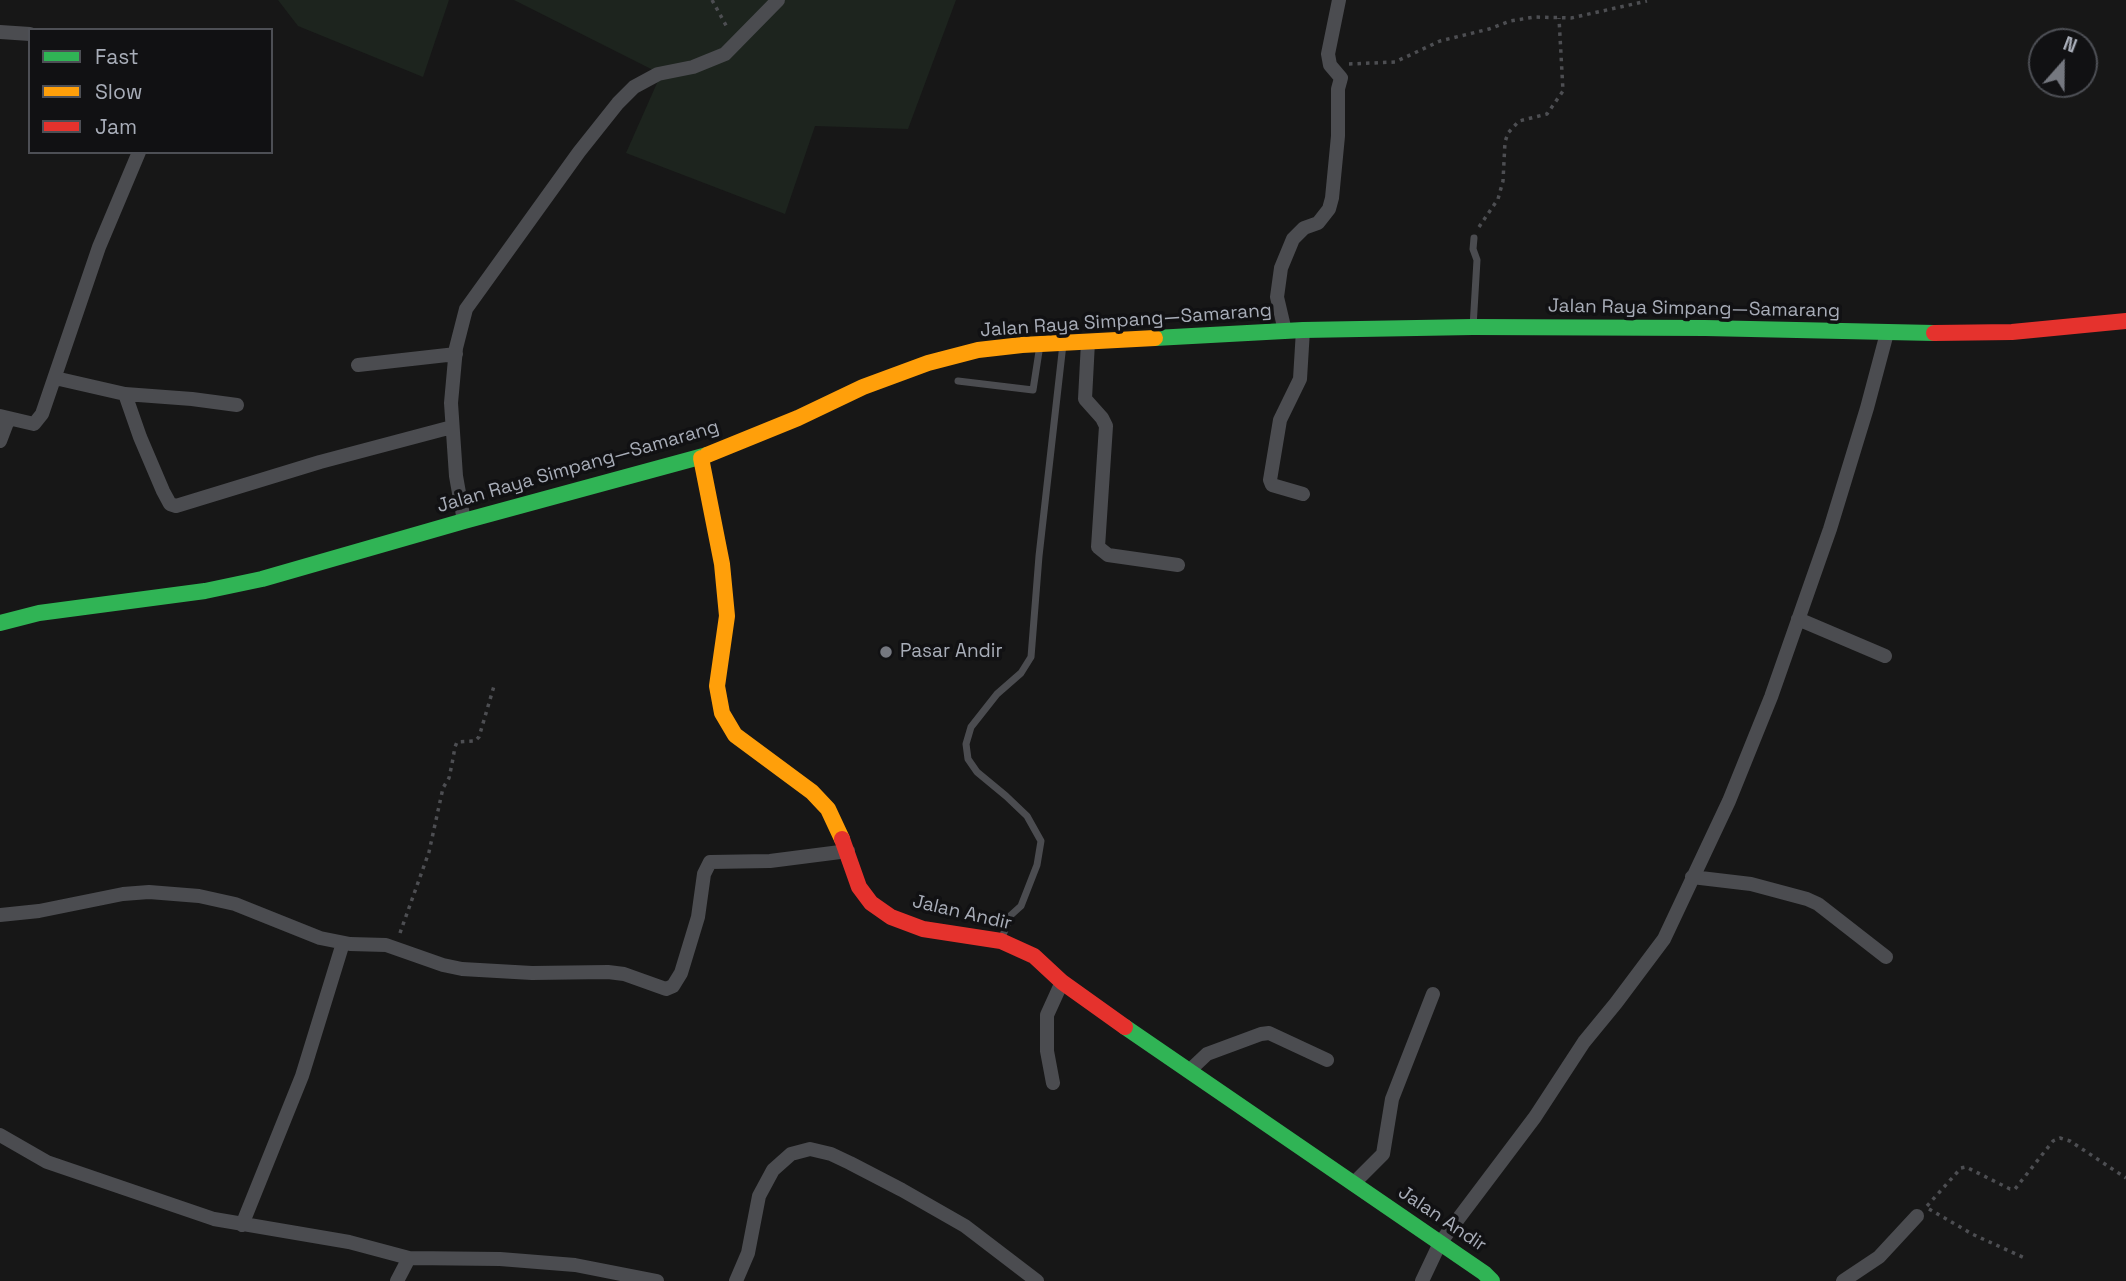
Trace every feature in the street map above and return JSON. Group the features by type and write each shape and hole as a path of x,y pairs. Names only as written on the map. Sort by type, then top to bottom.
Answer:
{"main road":[{"name":"Jalan Raya Simpang—Samarang","path":"0,623 39,612 205,591 261,579 701,457 798,418 863,387 928,363 978,350 1303,330 1473,327 1705,328 1887,333 2012,332 2126,321"},
{"name":"Jalan Andir","path":"701,457 722,564 727,616 717,686 722,713 734,735 812,792 828,809 848,851 859,887 871,903 891,917 923,929 1001,941 1034,956 1062,982 1492,1281"}],"street":[{"path":"464,521 456,477 451,403 456,354 466,309 579,152 634,87 659,74 693,67 725,54 778,0"},
{"path":"1284,331 1277,297 1281,268 1293,239 1304,228 1318,223 1329,209 1332,198 1338,136 1338,89 1341,78 1329,65 1328,54 1339,0"},
{"path":"0,32 28,34"},
{"path":"0,441 4,418 29,425 38,421 99,247 138,154"},
{"path":"1303,330 1300,379 1280,420 1270,480 1272,485 1303,494"},
{"path":"1422,1281 1440,1243 1535,1117 1584,1042 1664,939 1729,801 1771,697 1830,529 1887,333"},
{"path":"1088,342 1085,400 1106,426 1098,547 1108,555 1178,565"},
{"path":"358,365 456,354"},
{"path":"55,378 125,394 237,405"},
{"path":"125,394 163,491 170,504 176,506 320,462 452,427"},
{"path":"1798,619 1885,656"},
{"path":"0,915 39,911 123,894 172,893 199,896 235,904 320,938 343,943 386,945 462,969 532,973 608,972 625,974 666,989 673,986 681,973 698,917 704,874 710,862 770,861 848,851"},
{"path":"1692,877 1751,884 1807,898 1886,957"},
{"path":"242,1225 302,1076 343,943"},
{"path":"1053,1083 1047,1051 1047,1015 1062,982"},
{"path":"1353,1184 1383,1154 1392,1099 1433,994"},
{"path":"1189,1071 1208,1054 1261,1034 1269,1034 1327,1060"},
{"path":"0,1135 47,1162 214,1219 349,1242 410,1258 500,1259 575,1265 657,1281"},
{"path":"736,1281 748,1253 759,1196 773,1170 791,1154 810,1149 831,1154 902,1189 965,1226 1037,1281"},
{"path":"1843,1281 1879,1257 1916,1216"},
{"path":"397,1281 410,1258"}],"lane":[{"path":"1473,327 1476,260 1474,238"},
{"path":"1001,941 1012,915 1021,906 1037,865 1041,841 1027,816 977,772 968,759 966,744 971,727 997,694 1021,673 1031,657 1039,556 1063,344"},
{"path":"958,381 1033,390 1036,385 1040,345"}],"path":[{"path":"712,0 737,43"},
{"path":"1329,65 1395,62 1440,41 1510,21 1601,12 1647,1"},
{"path":"1474,238 1498,199 1503,181 1508,133 1519,121 1547,114 1563,91 1559,18"},
{"path":"394,948 429,852 443,788 449,778 454,747 460,741 477,740 494,686"},
{"path":"2027,1259 1972,1234 1925,1208 1961,1168 1966,1167 2015,1189 2053,1141 2060,1138 2070,1141 2126,1178"}],"shaded area":[{"path":"278,0 449,0 423,77 298,26"},
{"path":"514,0 956,0 908,129 815,126 785,214 626,153 661,74"}],"traffic: fast":[{"path":"1155,338 1303,330 1473,327 1934,333"},
{"path":"0,623 39,613 205,591 262,579 707,455"},
{"path":"1125,1027 1492,1281"}],"traffic: slow":[{"path":"707,455 798,418 863,387 928,363 978,350 1022,345 1155,338"},
{"path":"701,458 722,564 727,616 717,686 722,713 735,735 812,792 828,809 842,839"}],"traffic: jam":[{"path":"1934,333 2012,332 2126,321"},
{"path":"842,839 859,887 871,903 891,917 923,929 1001,941 1034,956 1062,982 1125,1027"}],"place":[{"name":"Pasar Andir","path":"886,652"}]}
